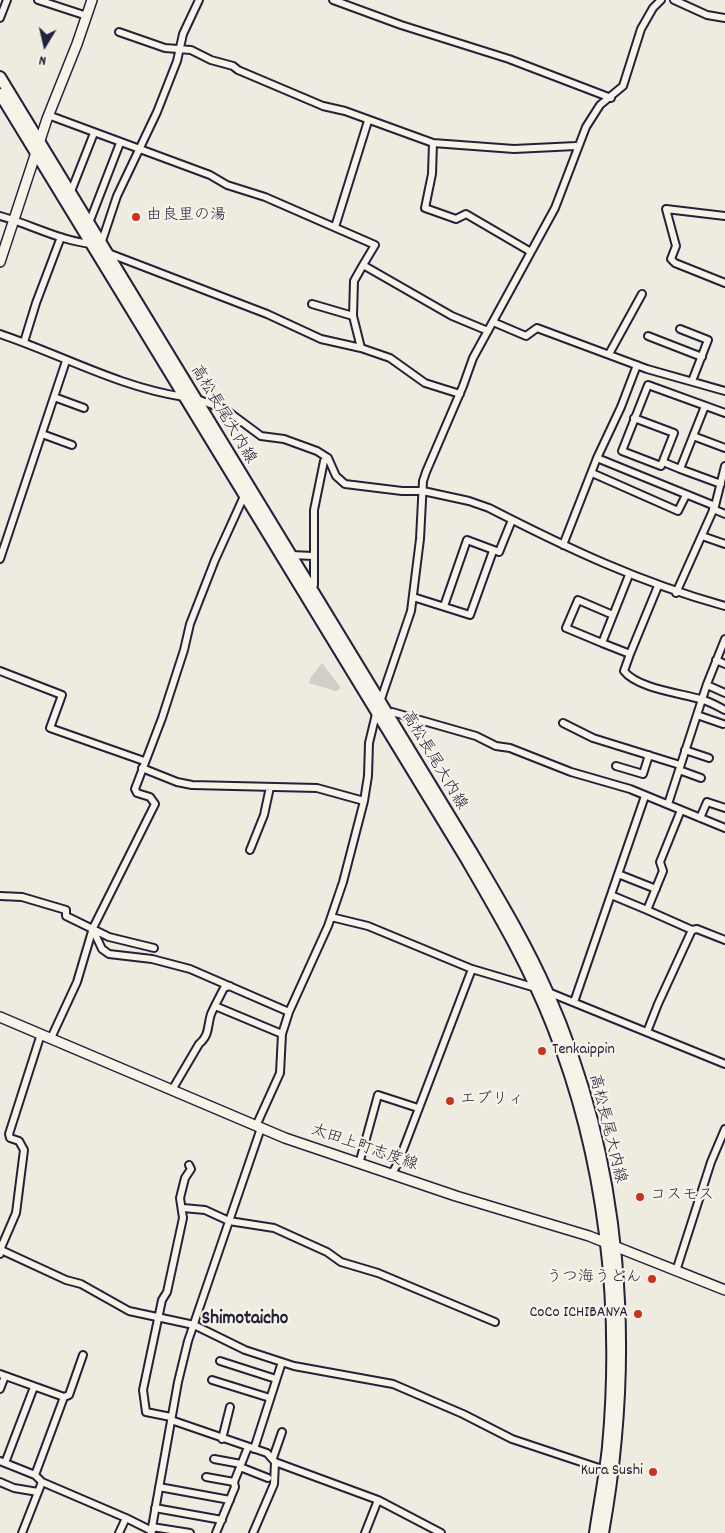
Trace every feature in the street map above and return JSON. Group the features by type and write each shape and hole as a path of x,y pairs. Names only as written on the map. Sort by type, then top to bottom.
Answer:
{"main road":[{"path":"0,262 35,152 92,0"},
{"name":"高松長尾大内線","path":"0,77 70,194 184,397 246,491 381,709"},
{"name":"高松長尾大内線","path":"0,94 35,152 100,247 196,399 246,491 291,555 478,870 513,923 548,992 579,1077 592,1122 602,1163 612,1246 609,1472 603,1533"},
{"name":"高松長尾大内線","path":"478,870 537,988 571,1079 594,1164 612,1246"},
{"name":"太田上町志度線","path":"0,1017 258,1127 391,1175 612,1246 725,1290"},
{"name":"高松長尾大内線","path":"595,1533 609,1472"}],"street":[{"path":"0,18 7,0"},
{"path":"38,0 87,16"},
{"path":"100,247 117,196 157,112 180,50 183,34 199,0"},
{"path":"333,0 401,25 509,59 611,98"},
{"path":"152,1530 178,1382 194,1326 258,1127 280,1073 282,1034 289,1012 331,918 343,882 364,801 368,776 369,743 410,611 420,539 426,472 460,394 473,358 561,194 576,146 600,105 611,98 623,86 641,29 653,8 661,0"},
{"path":"674,0 707,15 725,18"},
{"path":"119,32 165,48 191,50 211,60 233,66 238,70 323,106 344,111 433,143 514,149 576,146"},
{"path":"48,115 138,150 210,175 227,185 265,197 375,245 354,281 353,316 361,348"},
{"path":"335,227 368,121"},
{"path":"70,194 94,133"},
{"path":"90,218 120,143"},
{"path":"433,143 432,174 425,208 456,219 466,214 531,252"},
{"path":"725,216 666,209 676,246 671,259 674,264 725,283"},
{"path":"0,216 14,219 28,226 61,237 100,247 267,314 321,339 361,348 390,358 425,383 460,394"},
{"path":"24,342 61,237"},
{"path":"363,265 452,316 488,331"},
{"path":"609,354 642,294"},
{"path":"312,304 353,316"},
{"path":"493,322 526,336 537,328 637,365 725,391"},
{"path":"680,329 708,340 692,382"},
{"path":"0,334 24,342 66,362 160,393 196,399 226,410 261,436 300,444 328,458 336,476 345,484 402,491 423,491 469,501 629,575 676,593 725,606"},
{"path":"648,336 702,357"},
{"path":"0,559 66,362"},
{"path":"562,545 637,365"},
{"path":"634,418 674,433 661,466 622,451 634,418 648,385 725,413"},
{"path":"54,397 84,408"},
{"path":"680,469 704,406"},
{"path":"42,434 72,445"},
{"path":"693,436 725,448"},
{"path":"310,588 314,585 312,556 315,528 314,510 324,461 328,458"},
{"path":"597,458 686,495 725,514"},
{"path":"662,462 721,484"},
{"path":"676,593 714,508 725,466"},
{"path":"592,473 678,511 686,495"},
{"path":"51,1038 77,982 94,931 155,804 150,796 135,792 144,761 162,718 184,650 190,624 215,560 246,491"},
{"path":"444,606 467,540 499,552 512,520"},
{"path":"702,536 725,544"},
{"path":"412,597 470,615 493,551"},
{"path":"291,555 312,556"},
{"path":"602,643 629,575"},
{"path":"658,586 624,671 629,678 664,690 702,699 725,710"},
{"path":"613,615 578,600 566,628 630,654"},
{"path":"668,804 706,685 725,639"},
{"path":"716,660 725,664"},
{"path":"0,670 62,695 50,728 144,761"},
{"path":"706,685 725,694"},
{"path":"381,709 460,731 496,746 510,748 571,772 668,804 725,828"},
{"path":"697,715 723,724"},
{"path":"563,723 593,738 648,755 701,778"},
{"path":"685,750 709,758"},
{"path":"616,766 643,774 648,755"},
{"path":"142,768 177,782 192,785 317,788 364,801"},
{"path":"250,850 264,815 270,787"},
{"path":"574,1002 645,796"},
{"path":"700,818 707,802 725,808"},
{"path":"647,910 663,871 660,862 681,810"},
{"path":"618,874 656,889"},
{"path":"611,895 692,930 697,929 725,940"},
{"path":"0,896 22,897 66,910 66,916 94,931 115,940 154,948"},
{"path":"331,918 368,926 472,969 548,992 725,1064"},
{"path":"648,1032 658,1004 692,930"},
{"path":"94,931 102,949 109,954 160,961 190,969 289,1012"},
{"path":"391,1175 398,1162 472,969"},
{"path":"172,1090 200,1044 205,1040 215,1006 224,988 230,986"},
{"path":"215,1006 282,1034"},
{"path":"41,1034 9,1134 10,1138 19,1141 24,1150 16,1213 0,1251 66,1280 81,1284 129,1311 159,1316 194,1326 246,1350 316,1372 379,1380 393,1384 463,1414 512,1439 609,1472"},
{"path":"359,1164 378,1095 418,1108"},
{"path":"676,1271 711,1162 725,1129"},
{"path":"189,1165 191,1169 185,1178 180,1198 183,1218 143,1390 146,1412 251,1448 274,1460 378,1500 441,1533"},
{"path":"183,1208 206,1210 229,1221 274,1228 327,1252 341,1262 378,1273 495,1322"},
{"path":"35,1475 64,1397 69,1395 83,1355"},
{"path":"220,1361 276,1379"},
{"path":"216,1533 235,1487 234,1482 251,1448 282,1362"},
{"path":"0,1389 2,1375 64,1397"},
{"path":"212,1380 270,1398"},
{"path":"34,1387 3,1462 35,1475 42,1482 152,1530 190,1533"},
{"path":"222,1439 230,1407"},
{"path":"253,1533 274,1484 274,1460 282,1432"},
{"path":"214,1460 241,1466 268,1478"},
{"path":"206,1478 234,1482"},
{"path":"0,1482 14,1488 38,1492"},
{"path":"22,1533 42,1482"},
{"path":"159,1487 230,1500"},
{"path":"365,1533 378,1500"},
{"path":"156,1508 222,1520"},
{"path":"119,1533 126,1518"}],"shaded area":[{"path":"322,663 341,688 336,691 309,683 311,677"}],"place":[{"name":"由良里の湯","path":"136,217"},
{"name":"Tenkaippin","path":"542,1051"},
{"name":"エブリィ","path":"450,1101"},
{"name":"コスモス","path":"640,1197"},
{"name":"うつ海うどん","path":"652,1279"},
{"name":"CoCo ICHIBANYA","path":"638,1314"},
{"name":"Kura Sushi","path":"653,1472"}],"district":[{"name":"Shimotaicho","path":"245,1320"}]}
